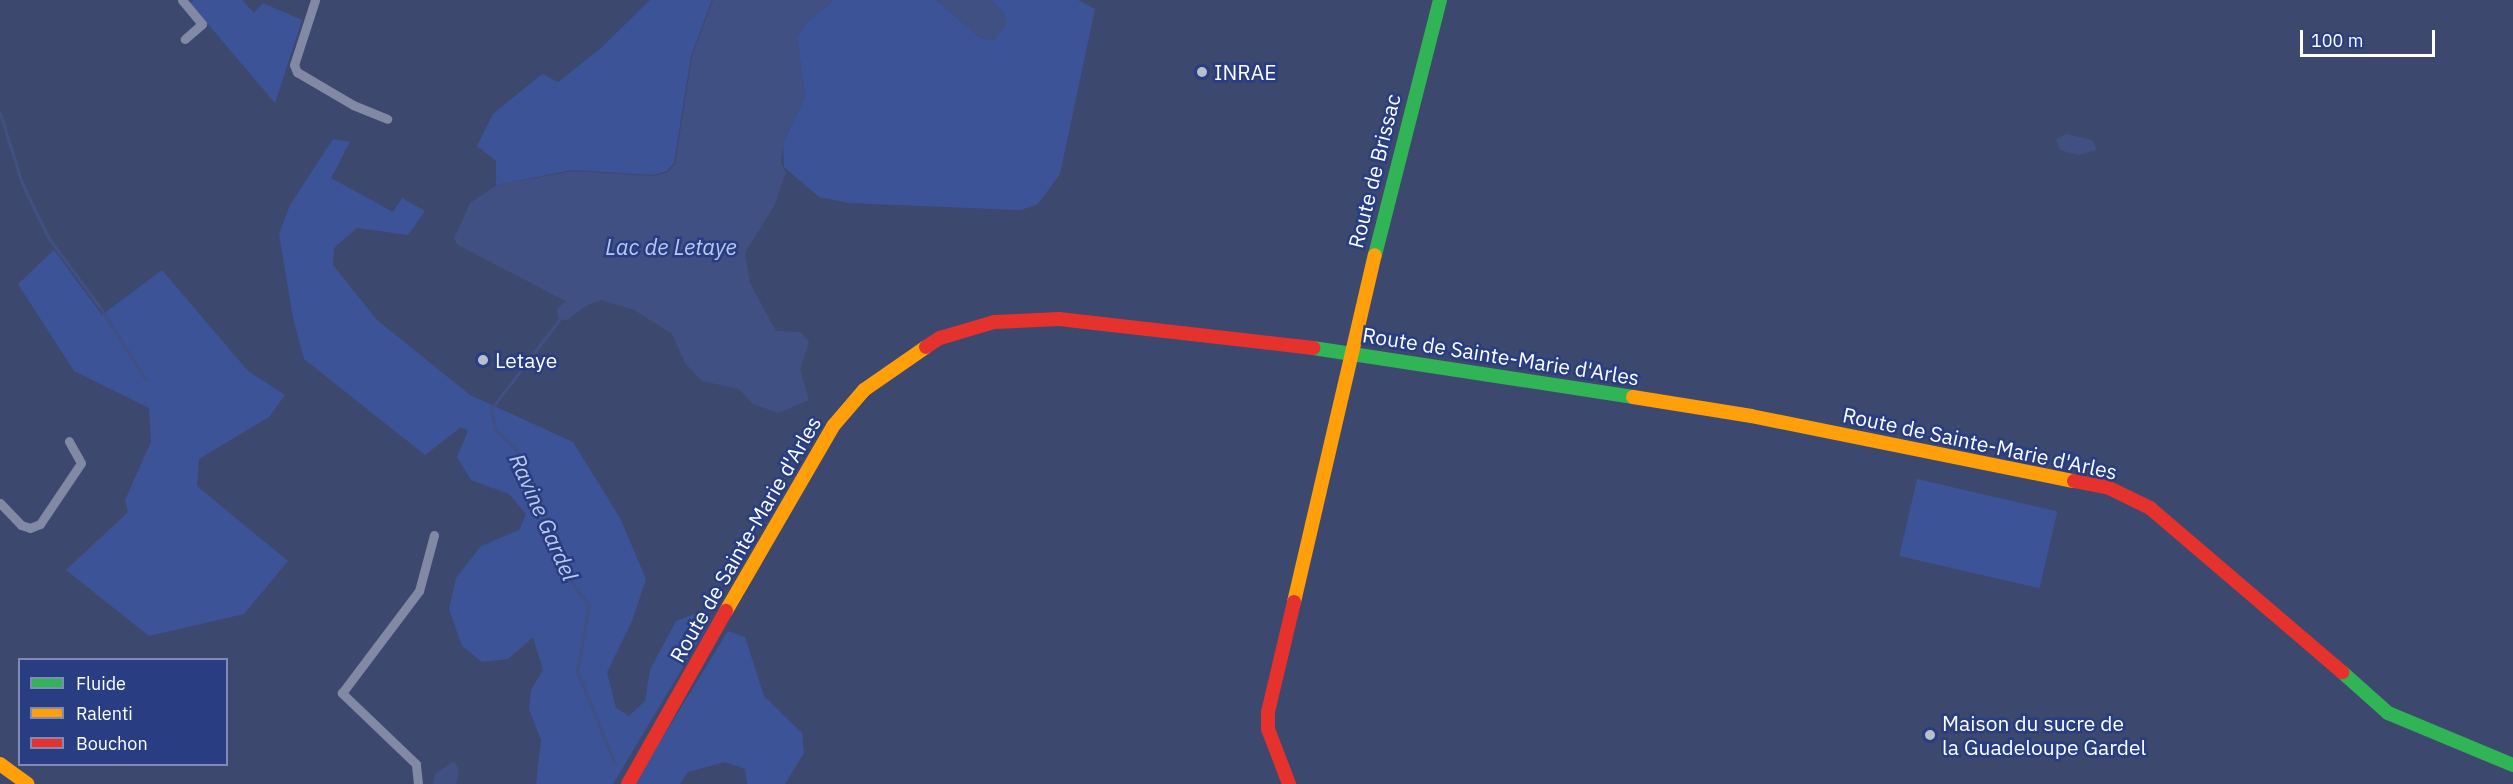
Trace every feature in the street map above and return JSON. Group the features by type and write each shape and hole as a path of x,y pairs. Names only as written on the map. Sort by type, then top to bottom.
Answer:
{"main road":[{"name":"Route de Brissac","path":"1289,784 1268,729 1268,712 1395,169 1440,0"},
{"name":"Route de Sainte-Marie d'Arles","path":"628,784 834,425 864,390 930,344 994,322 1059,319 1353,353 1751,416 2109,488 2150,508 2197,545 2388,713 2513,765"},
{"path":"0,764 28,784"}],"street":[{"path":"182,0 202,24 185,39"},
{"path":"315,0 294,65 297,72 353,105 387,119"},
{"path":"0,503 21,525 30,528 40,524 81,463 69,441"},
{"path":"418,784 416,764 342,693 419,591 434,535"}],"shaded area":[{"path":"194,0 242,0 254,13 263,3 302,20 275,103 190,3"},
{"path":"650,0 712,0 691,56 674,163 667,171 653,175 572,170 496,185 496,161 477,146 493,114 542,74 558,82 600,49"},
{"path":"834,0 936,0 981,38 994,40 1005,15 991,0 1078,0 1095,9 1060,174 1038,204 1021,210 849,203 819,197 784,167 783,143 805,97 797,38 806,23"},
{"path":"333,139 350,142 331,178 393,212 402,198 425,211 408,235 357,228 334,248 333,265 377,320 470,395 573,442 620,518 646,579 632,621 607,672 616,708 629,716 645,701 650,670 676,621 705,610 711,620 613,784 536,784 541,740 529,709 531,690 543,670 533,637 508,659 482,662 462,646 449,609 456,578 481,546 519,530 526,514 509,494 471,480 457,457 468,431 461,427 425,455 304,359 293,318 279,234 290,205"},
{"path":"54,250 102,315 162,270 248,371 285,395 269,417 199,459 197,486 288,561 244,614 149,636 66,570 128,512 125,500 151,442 149,408 74,371 18,284"},
{"path":"1917,479 2057,511 2040,588 1899,556"},
{"path":"728,631 745,637 764,696 802,733 804,753 785,784 747,784 745,769 725,762 688,772 680,784 634,784"}],"water":[{"name":"Lac de Letaye","path":"713,0 834,0 806,23 797,38 805,97 783,143 781,163 786,173 774,206 745,253 750,283 776,331 800,332 809,342 800,369 809,400 778,413 753,404 739,389 702,381 685,363 672,334 634,310 601,300 583,307 571,304 458,245 454,239 470,203 497,185 573,171 654,176 668,172 675,164 692,56"},
{"path":"936,0 991,0 1005,15 1007,24 994,40 981,38"},
{"path":"2066,134 2092,140 2097,150 2078,155 2060,150 2056,140"},
{"path":"454,761 459,770 456,784 433,784 435,774"}],"waterway":[{"path":"0,113 22,183 48,237 101,309 146,380"},
{"name":"Ravine Gardel","path":"565,312 591,292"},
{"name":"Ravine Gardel","path":"565,312 491,409 495,429 515,448 540,496 574,586 589,606 577,671 615,764"}],"traffic: fast":[{"path":"1375,255 1440,0"},
{"path":"1313,348 1633,397"},
{"path":"2342,672 2388,713 2513,765"}],"traffic: slow":[{"path":"1294,602 1375,255"},
{"path":"726,611 834,425 864,390 926,347"},
{"path":"1633,397 1751,416 2074,481"},
{"path":"0,764 28,784"}],"traffic: jam":[{"path":"926,347 940,338 994,322 1059,319 1313,348"},
{"path":"2074,481 2109,488 2150,508 2342,672"},
{"path":"1289,784 1268,729 1268,712 1294,602"},
{"path":"628,784 726,611"}],"place":[{"name":"INRAE","path":"1202,72"},
{"name":"Letaye","path":"483,360"},
{"name":"Maison du sucre de la Guadeloupe Gardel","path":"1930,735"}]}
